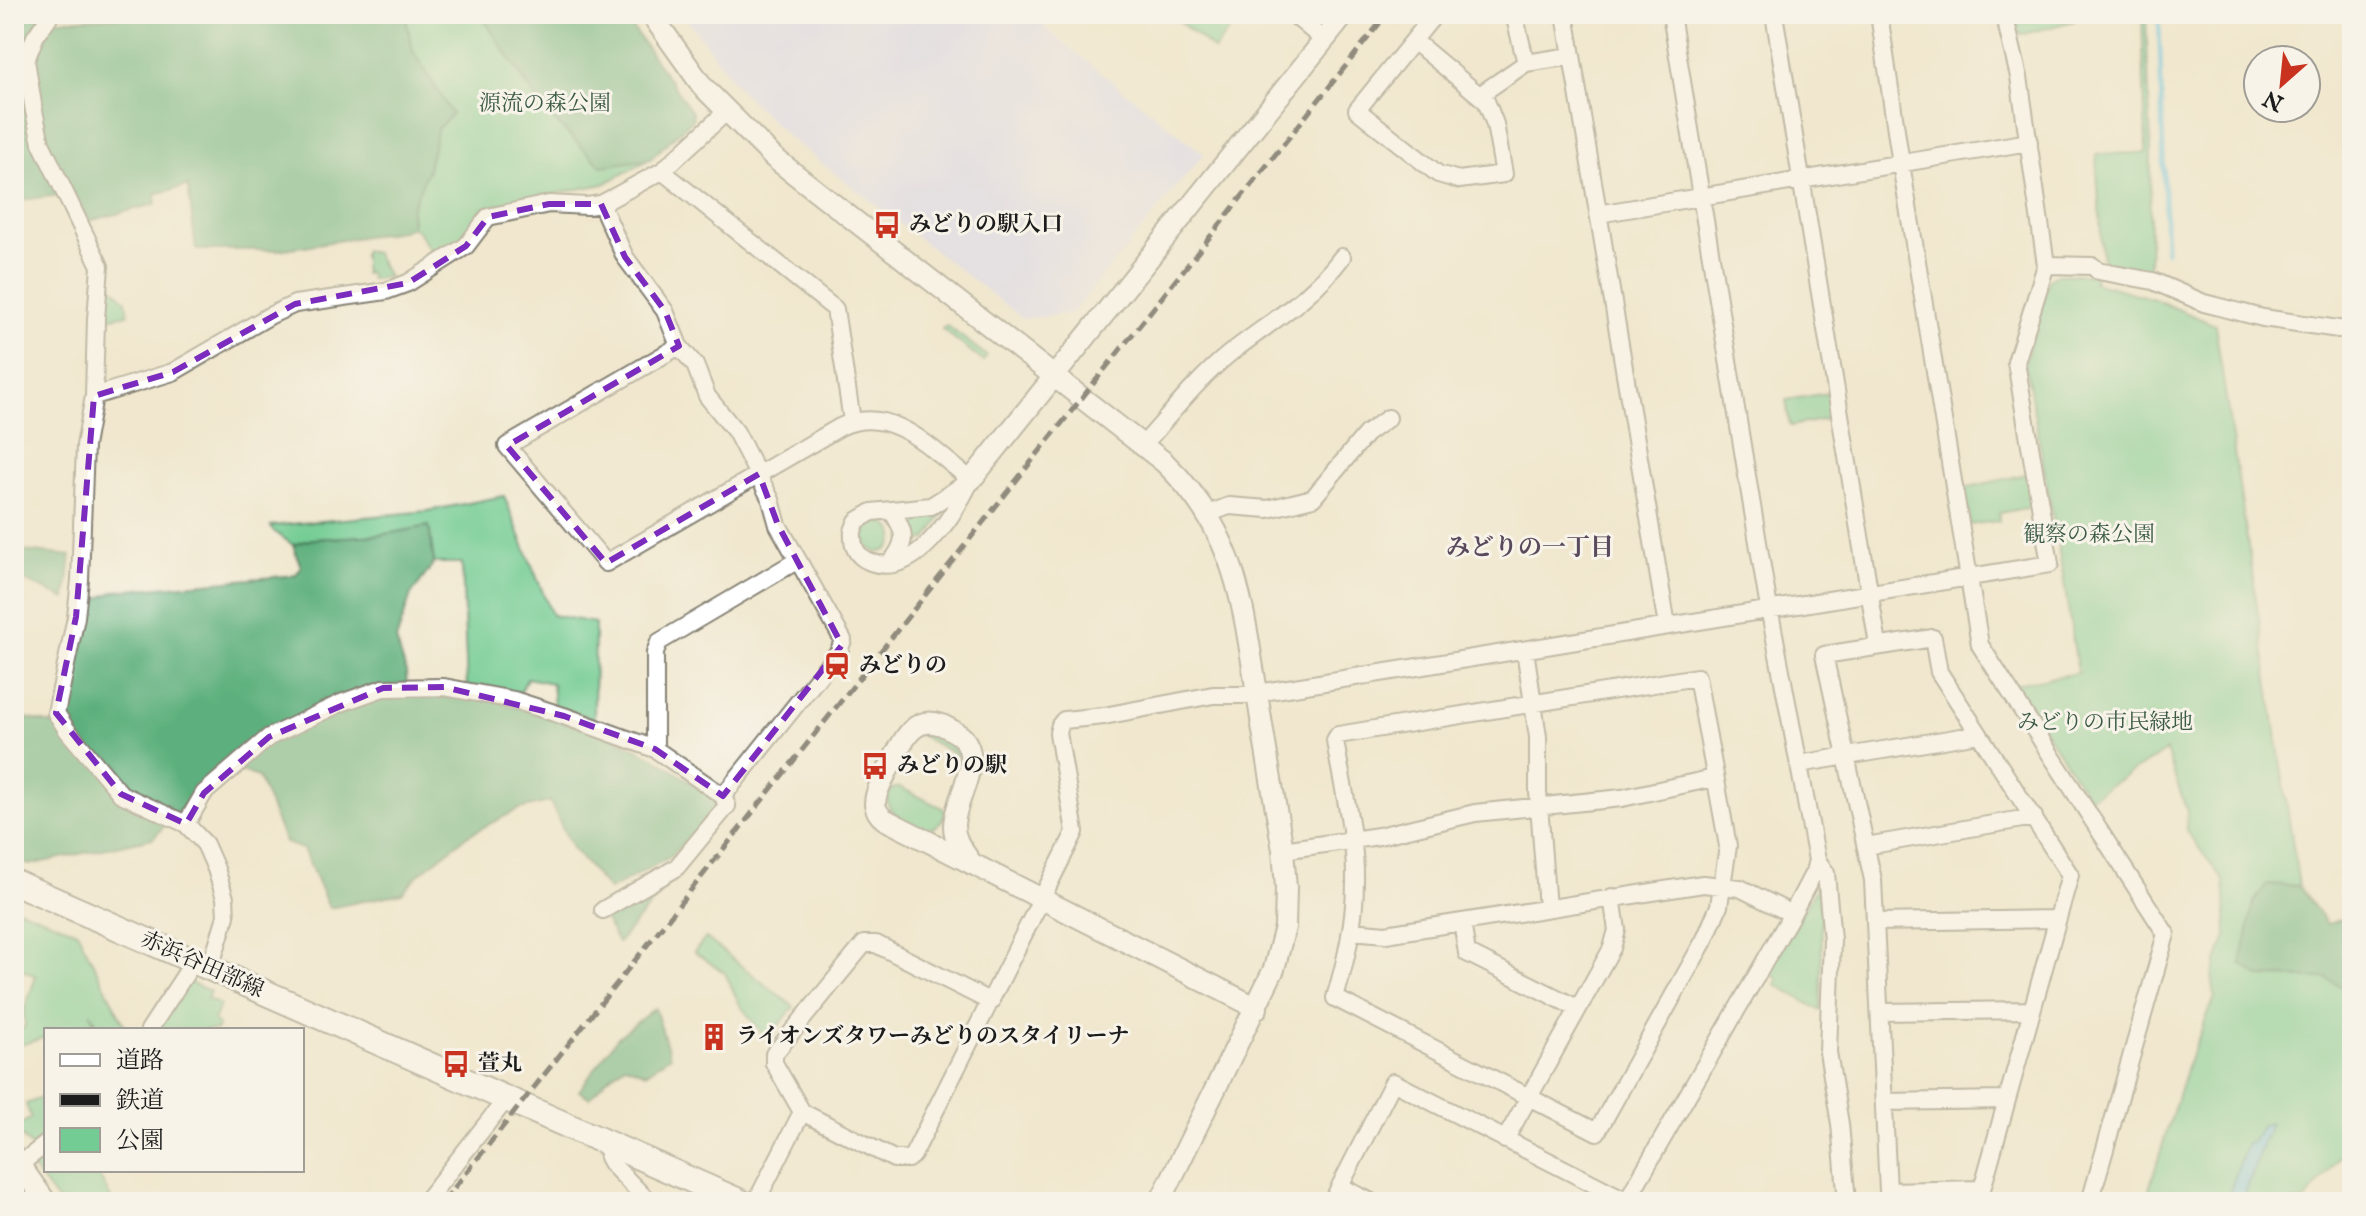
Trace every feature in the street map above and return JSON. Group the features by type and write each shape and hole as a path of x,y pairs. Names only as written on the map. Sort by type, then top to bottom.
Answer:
{"main road":[{"name":"赤浜谷田部線","path":"14,882 741,1202"}],"street":[{"path":"51,14 20,60 41,143 100,266 94,396 85,446 83,534 76,617 56,713 121,794 186,824 205,844 225,898 226,916 202,964 151,1028"},
{"path":"651,14 685,64 726,112 764,149 1144,444 1188,485 1208,514 1235,574 1246,621 1283,850 1285,927 1274,969 1257,1008 1160,1202"},
{"path":"1293,14 1324,40"},
{"path":"971,480 931,506 864,515 853,531 852,541 861,557 877,564 890,563 911,558 924,549 958,506 971,480 1054,374 1345,14"},
{"path":"1414,41 1481,94 1493,116 1504,174 1459,180 1438,174 1357,110 1435,14"},
{"path":"1514,14 1526,63"},
{"path":"1565,14 1667,626"},
{"path":"1671,14 1769,609 1817,860 1826,873 1832,940 1828,1052 1840,1124 1847,1202"},
{"path":"1774,14 1878,645"},
{"path":"1879,14 1980,645 2166,934 2090,1202"},
{"path":"991,1002 876,944 864,944 774,1054 774,1063 802,1112 894,1159 908,1159 913,1155 991,1002 1075,832 1058,733 1060,725 1068,719 1104,716 1213,695 1257,692 1525,650 2050,564 2016,362 2046,265 2019,77 2004,14"},
{"path":"1481,94 1526,63 1571,56"},
{"path":"94,396 173,372 295,304 386,291 408,283 466,246 488,217 549,204 601,204 662,171 726,112"},
{"path":"1598,214 2029,142"},
{"path":"662,171 835,309 852,421"},
{"path":"601,204 625,257 665,311 679,346 695,365 707,396 736,432 771,500 778,525 841,633 842,645 723,796"},
{"path":"1144,444 1219,364 1296,306 1325,279 1342,257"},
{"path":"2046,265 2093,266 2098,271 2153,281 2204,303 2233,311 2352,331"},
{"path":"679,346 507,446 606,563 852,421 876,419 897,425 971,480"},
{"path":"1208,514 1229,506 1268,509 1313,498 1366,434 1388,418"},
{"path":"890,563 900,551 903,539 902,527 891,510"},
{"path":"655,749 655,653 659,642 798,560"},
{"path":"1933,638 1939,672 1979,734 2070,875 1982,1189 1932,1196 1888,1191 1873,880 1824,655 1933,638"},
{"path":"1525,650 1538,737 1547,908"},
{"path":"1697,677 1728,846 1719,906 1705,939 1597,1132 1335,998 1351,931 1355,882 1335,740 1338,735 1532,703 1697,677"},
{"path":"186,824 204,793 269,737 341,703 383,688 444,687 514,700 655,749 723,796 727,806 676,868 603,910"},
{"path":"972,864 957,841 954,825 970,753 962,737 945,726 933,722 916,725 906,735 875,802 877,812 884,819 972,864 1257,1008"},
{"path":"1799,764 1979,734"},
{"path":"1283,850 1351,841 1475,813 1622,798 1714,778"},
{"path":"1866,846 2034,817"},
{"path":"921,838 945,832 954,825"},
{"path":"1332,1202 1393,1082 1626,1201 1792,914 1817,860"},
{"path":"1351,931 1386,934 1682,886 1723,885 1762,897 1792,914"},
{"path":"1505,1140 1616,938 1612,897"},
{"path":"1876,922 2056,919"},
{"path":"1462,922 1467,953 1577,1008"},
{"path":"1880,1012 2030,1010"},
{"path":"425,1202 507,1098"},
{"path":"1884,1102 2006,1100"},
{"path":"761,1202 759,1196 802,1112"},
{"path":"44,1145 17,1161 46,1202"},
{"path":"613,1146 608,1157 612,1164 649,1202"},
{"path":"1340,1186 1371,1202"}],"highlighted area":[{"path":"549,204 601,204 625,257 665,311 679,346 507,446 606,563 759,474 778,525 842,645 723,796 655,749 564,716 444,687 383,688 269,737 204,793 186,824 121,794 56,713 76,617 94,396 173,372 295,304 408,283 466,246 488,217"}],"shaded area":[{"path":"683,14 1056,14 1045,28 1204,154 1072,313 1023,319 788,137 739,89"}],"green space":[{"path":"14,14 57,14 55,20 184,14 405,14 413,51 452,114 437,129 428,169 411,210 412,227 279,250 196,250 188,186 155,194 156,204 89,221 74,193 14,201"},
{"name":"源流の森公園","path":"405,14 623,14 693,114 692,120 650,159 604,184 483,208 459,241 435,258 418,231 412,227 411,210 428,169 437,129 452,114 413,51"},
{"path":"480,14 623,14 693,114 692,120 650,159 601,166 544,110"},
{"path":"1170,14 1241,14 1214,50"},
{"path":"2014,14 2073,14 2074,21 2020,35"},
{"path":"2142,14 2146,14 2151,153 2149,276 2103,267 2096,154 2146,153"},
{"path":"364,250 375,253 388,277 370,279 370,273 364,273"},
{"path":"2089,274 2096,277 2093,282 2154,299 2215,325 2299,886 2267,884 2260,977 2326,978 2352,993 2352,1142 2304,1202 2145,1202 2188,1063 2215,997 2212,976 2227,933 2224,881 2186,831 2187,812 2166,751 2089,798 2014,684 2078,673 2025,362 2049,279 2055,275"},
{"path":"104,277 126,301 128,314 102,319"},
{"path":"946,325 987,356 983,361 942,329"},
{"path":"1828,393 1832,418 1790,426 1786,400"},
{"path":"2027,474 2032,507 1999,513 1999,521 1970,525 1964,488"},
{"path":"504,496 552,615 595,623 594,719 554,706 552,683 527,678 518,698 467,688 462,563 434,563 429,527 380,535 313,539 293,545 271,526 428,511"},
{"path":"950,502 928,538 909,549 911,531 906,521 931,516"},
{"path":"879,522 890,526 894,537 890,548 879,552 868,548 864,537 868,526"},
{"path":"429,526 434,563 411,595 396,640 406,672 407,692 493,700 612,737 654,757 713,797 715,811 670,857 609,890 572,848 550,802 519,809 468,835 419,874 402,893 329,908 303,849 285,843 258,777 223,765 153,838 29,865 14,859 14,715 56,725 84,614 95,600 116,591 296,575 301,567 293,545 313,539 380,535"},
{"path":"14,550 71,556 66,599 14,576"},
{"path":"930,731 957,742 962,754 958,756 920,735"},
{"path":"899,787 943,808 946,814 941,822 927,828 900,818 888,805 892,789"},
{"path":"673,878 618,943 604,918"},
{"path":"2267,884 2299,886 2327,924 2352,916 2352,931 2347,944 2352,957 2352,993 2326,978 2260,977 2241,964 2254,902"},
{"path":"1818,885 1822,933 1821,1011 1775,984 1778,979 1768,972"},
{"path":"14,907 77,931 126,1028 100,1028 90,1012 94,1023 78,1028 44,1028 44,1038 14,1047 14,1033 25,1027 24,1011 36,976 14,966"},
{"path":"706,938 794,1007 767,1040 740,1005 725,973 694,952"},
{"path":"188,982 210,991 207,999 220,1005 214,1021 217,1028 158,1028"},
{"path":"655,1008 670,1056 646,1073 625,1065 590,1098 579,1091 618,1037"},
{"path":"44,1097 44,1138 32,1148 14,1128 31,1118 26,1104"},
{"path":"44,1153 44,1172 97,1172 113,1202 58,1202 32,1167 33,1162"}],"water":[{"path":"2270,1123 2242,1202 2226,1202 2247,1143 2253,1141 2262,1125"}],"waterway":[{"path":"2159,14 2166,251"}],"railway":[{"path":"443,1202 1387,14"}],"place":[{"name":"みどりの駅入口","path":"887,225"},
{"name":"みどりの","path":"837,666"},
{"name":"みどりの駅","path":"875,766"},
{"name":"ライオンズタワーみどりのスタイリーナ","path":"714,1037"},
{"name":"萱丸","path":"456,1064"}],"district":[{"name":"みどりの一丁目","path":"1530,548"}],"park label":[{"name":"観察の森公園","path":"2089,535"},
{"name":"みどりの市民緑地","path":"2105,723"}]}
